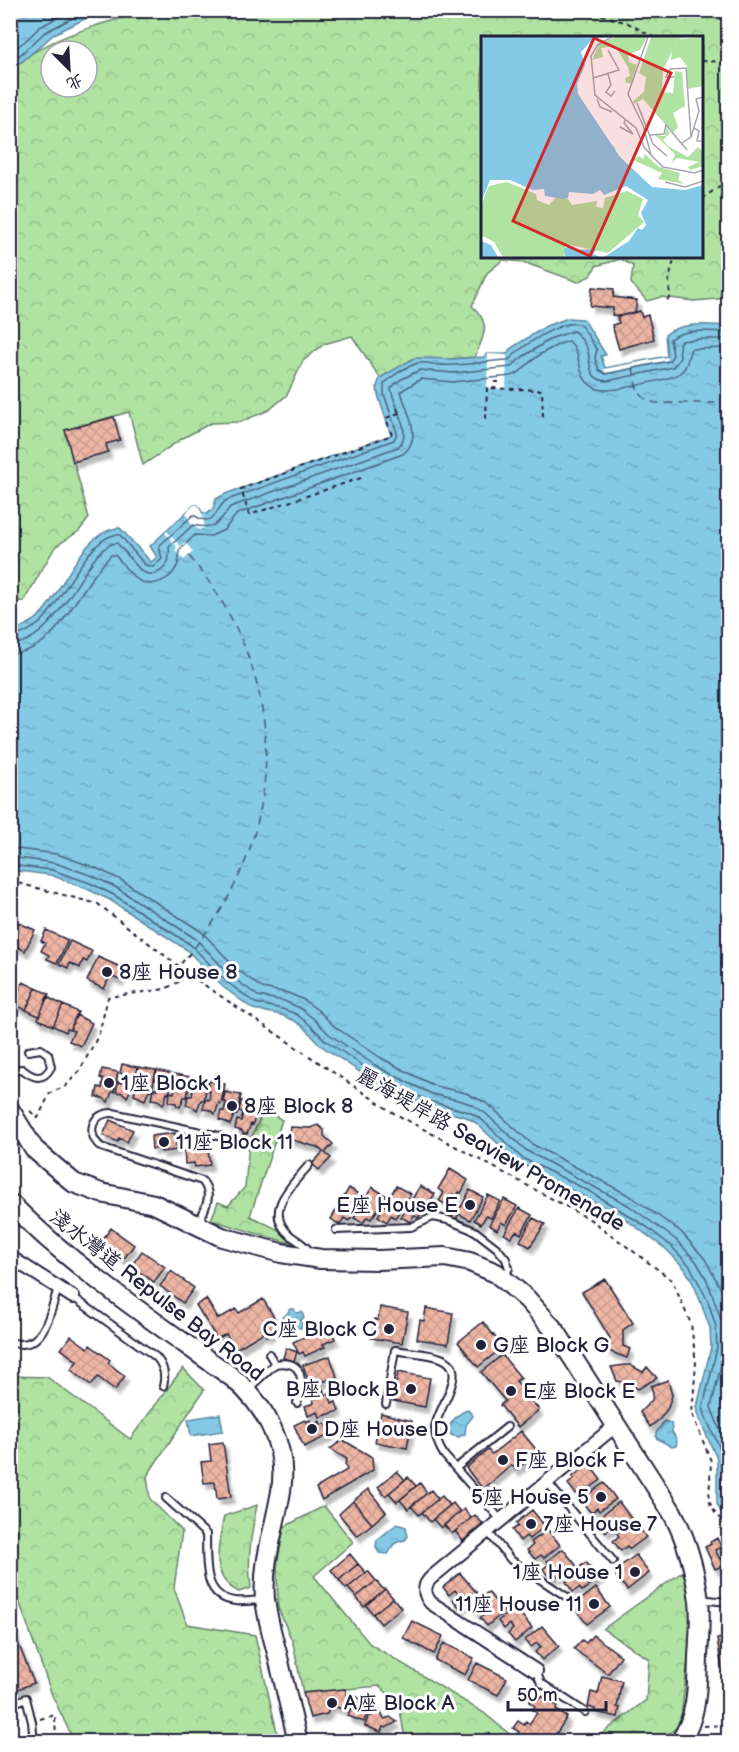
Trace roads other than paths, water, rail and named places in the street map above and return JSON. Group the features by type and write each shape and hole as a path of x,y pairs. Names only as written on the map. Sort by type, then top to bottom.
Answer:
{"main road":[{"path":"10,1110 34,1149 74,1183 101,1193 154,1204 222,1237 271,1251 314,1257 378,1260 445,1257 470,1262 496,1273 527,1299 556,1332 672,1512 683,1533 691,1559 699,1602 696,1703 691,1721 680,1742"},
{"name":"淺水灣道 Repulse Bay Road","path":"10,1203 40,1233 79,1266 233,1378 261,1407 271,1425 282,1464 280,1493 265,1564 265,1600 298,1742"}],"street":[{"path":"10,1257 73,1297"},
{"path":"536,1671 431,1603 425,1595 425,1585 615,1426"}],"lane":[{"path":"10,1070 22,1069 28,1075 37,1078 46,1075 51,1067 48,1054 41,1049 28,1051"},
{"path":"197,1226 209,1196 202,1181 101,1147 94,1140 92,1126 102,1114 113,1113 219,1136"},
{"path":"309,1165 281,1199 278,1211 285,1230 306,1246 314,1257"},
{"path":"336,1230 411,1227 434,1217 448,1220 475,1231 497,1248 506,1259 509,1268 504,1280"},
{"path":"14,1343 32,1343 40,1336 59,1288"},
{"path":"73,1297 156,1357 165,1373 163,1386"},
{"path":"386,1404 395,1350 446,1360 453,1369 454,1378 438,1415 436,1436 441,1449 501,1520"},
{"path":"269,1354 275,1364"},
{"path":"247,1391 275,1364 288,1364 293,1366 300,1375 302,1385 297,1403"},
{"path":"456,1468 507,1427"},
{"path":"547,1482 613,1561"},
{"path":"166,1498 206,1534 207,1573 216,1592 234,1601 265,1600"},
{"path":"488,1532 511,1560 567,1597"},
{"path":"699,1602 708,1600 729,1602"},
{"path":"536,1671 541,1683 585,1712"},
{"path":"10,1705 26,1698 34,1742"}],"water":[{"path":"11,10 101,10 48,39 39,39 39,47 23,61 11,67"},
{"path":"568,318 583,319 586,323 606,355 601,356 605,368 667,356 665,335 679,328 695,325 728,326 728,1517 721,1512 717,1504 717,1459 699,1418 697,1407 711,1347 710,1328 695,1287 685,1269 667,1250 621,1216 519,1163 476,1123 466,1117 428,1107 369,1078 320,1045 305,1028 293,1020 253,1009 223,987 187,950 110,900 51,875 11,870 10,632 36,619 55,596 83,551 94,540 106,531 120,528 151,562 157,557 150,546 194,505 198,505 202,512 207,514 213,509 216,499 225,494 391,435 377,386 380,378 414,358 452,359 507,354 510,349 546,326"},
{"path":"290,1309 294,1309 296,1313 302,1312 304,1318 301,1320 301,1328 294,1327 285,1332 278,1320"},
{"path":"468,1410 473,1416 466,1425 465,1434 459,1437 451,1435 449,1429 453,1420"},
{"path":"220,1414 223,1431 191,1436 188,1419"},
{"path":"664,1421 671,1423 677,1441 676,1446 672,1447 656,1438 656,1433"},
{"path":"397,1524 406,1527 408,1536 405,1540 395,1543 388,1554 379,1553 376,1547 377,1540"}],"place":[{"name":"8座 House 8","path":"107,972"},
{"name":"1座 Block 1","path":"109,1083"},
{"name":"8座 Block 8","path":"232,1106"},
{"name":"11座 Block 11","path":"164,1142"},
{"name":"E座 House E","path":"470,1205"},
{"name":"C座 Block C","path":"389,1329"},
{"name":"G座 Block G","path":"481,1345"},
{"name":"B座 Block B","path":"411,1389"},
{"name":"E座 Block E","path":"511,1391"},
{"name":"D座 House D","path":"312,1429"},
{"name":"F座 Block F","path":"503,1460"},
{"name":"5座 House 5","path":"601,1497"},
{"name":"7座 House 7","path":"531,1524"},
{"name":"1座 House 1","path":"635,1572"},
{"name":"11座 House 11","path":"594,1604"},
{"name":"A座 Block A","path":"332,1703"}]}
